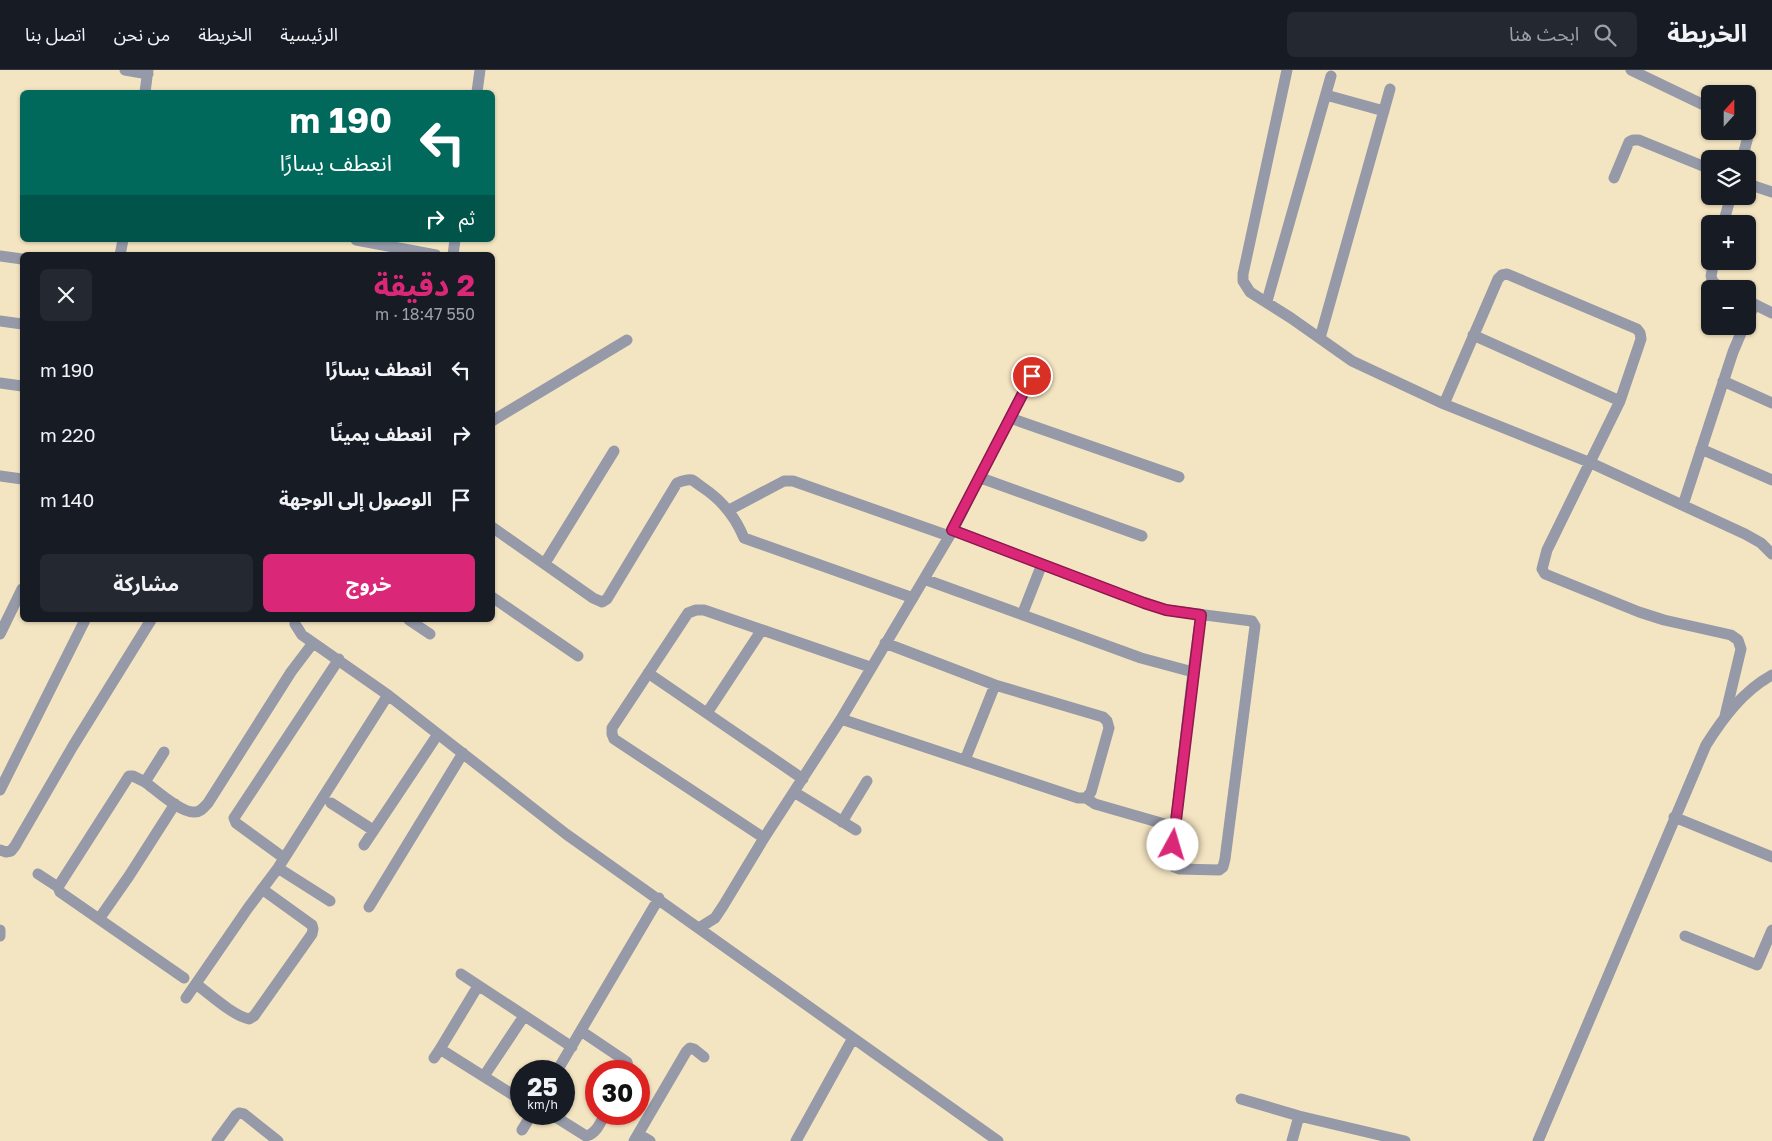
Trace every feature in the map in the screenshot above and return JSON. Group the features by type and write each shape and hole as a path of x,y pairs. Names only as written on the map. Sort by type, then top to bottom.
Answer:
{"street":[{"path":"125,70 148,72 145,90"},
{"path":"477,90 480,70"},
{"path":"1287,70 1243,274 1243,281 1250,292 1267,301 1352,361 1444,404 1591,463 1683,505 1745,534 1761,543 1772,554"},
{"path":"1631,70 1701,104"},
{"path":"1267,301 1331,76"},
{"path":"1320,338 1390,89"},
{"path":"1326,96 1384,111"},
{"path":"1614,178 1629,142 1633,140 1639,140 1701,165"},
{"path":"1756,187 1772,192"},
{"path":"367,242 420,252"},
{"path":"0,256 20,259"},
{"path":"1444,404 1498,279 1502,275 1507,274 1637,329 1641,339 1620,401 1547,550 1544,558 1543,572 1621,606 1664,620 1731,635 1738,640 1741,649 1725,716"},
{"path":"1756,305 1772,313"},
{"path":"0,321 20,324"},
{"path":"1683,505 1723,381 1741,335"},
{"path":"1473,336 1620,401"},
{"path":"495,419 627,340"},
{"path":"699,928 715,918 841,719 870,667 951,533 1032,376"},
{"path":"1723,381 1772,403"},
{"path":"0,383 20,386"},
{"path":"1010,418 1179,477"},
{"path":"1701,449 1772,480"},
{"path":"545,563 614,451"},
{"path":"0,476 20,479"},
{"path":"981,478 1142,536"},
{"path":"495,529 602,602 612,593 677,483 692,480 714,495 729,510 744,538 913,598"},
{"path":"729,510 784,482 793,481 1042,564 1166,610 1252,621 1255,626 1227,841 1222,868 1219,870 1179,869 1174,868 1171,863 1201,615"},
{"path":"1022,614 1042,564"},
{"path":"924,579 1141,658 1193,672"},
{"path":"0,634 20,593"},
{"path":"495,599 578,656"},
{"path":"764,838 614,739 612,728 688,613 696,610 704,610 870,667"},
{"path":"0,790 84,622"},
{"path":"0,850 6,852 15,846 73,746 150,622"},
{"path":"295,622 302,635 388,695 566,834 659,898 998,1141"},
{"path":"412,622 430,634"},
{"path":"708,713 761,631"},
{"path":"58,887 129,776 145,782 175,804 194,813 201,810 208,803 313,643"},
{"path":"885,643 995,685 1103,716 1109,728 1091,792 1086,798"},
{"path":"284,858 236,823 234,818 339,659"},
{"path":"648,673 802,779"},
{"path":"1538,1141 1706,745 1725,716 1745,695 1772,675"},
{"path":"965,760 995,685"},
{"path":"186,998 278,868 388,695"},
{"path":"841,719 1078,798 1086,798 1095,804 1175,827"},
{"path":"364,845 438,734"},
{"path":"145,782 164,752"},
{"path":"369,907 463,753"},
{"path":"842,822 867,781"},
{"path":"794,792 856,830"},
{"path":"331,803 373,830"},
{"path":"99,919 175,804"},
{"path":"1674,818 1772,857"},
{"path":"278,868 330,901"},
{"path":"38,874 58,887 60,892 184,978"},
{"path":"196,984 236,1013 249,1019 254,1016 312,934 312,925 262,889"},
{"path":"564,1060 659,898"},
{"path":"0,930 0,936"},
{"path":"1685,936 1757,965 1772,930"},
{"path":"461,974 572,1047"},
{"path":"478,986 437,1053 484,1076 510,1093"},
{"path":"484,1076 524,1016"},
{"path":"581,1030 624,1060"},
{"path":"796,1141 853,1038"},
{"path":"650,1141 636,1138 686,1052 690,1048 694,1049 704,1057"},
{"path":"1241,1099 1299,1116 1405,1141"},
{"path":"217,1141 239,1113 244,1114 278,1141"},
{"path":"1292,1141 1299,1116"},
{"path":"522,1130 525,1125"},
{"path":"568,1125 586,1136 591,1135 599,1125"}],"route":[{"path":"1032,376 981,478 952,530 1144,603 1166,610 1201,615 1173,845"}]}
